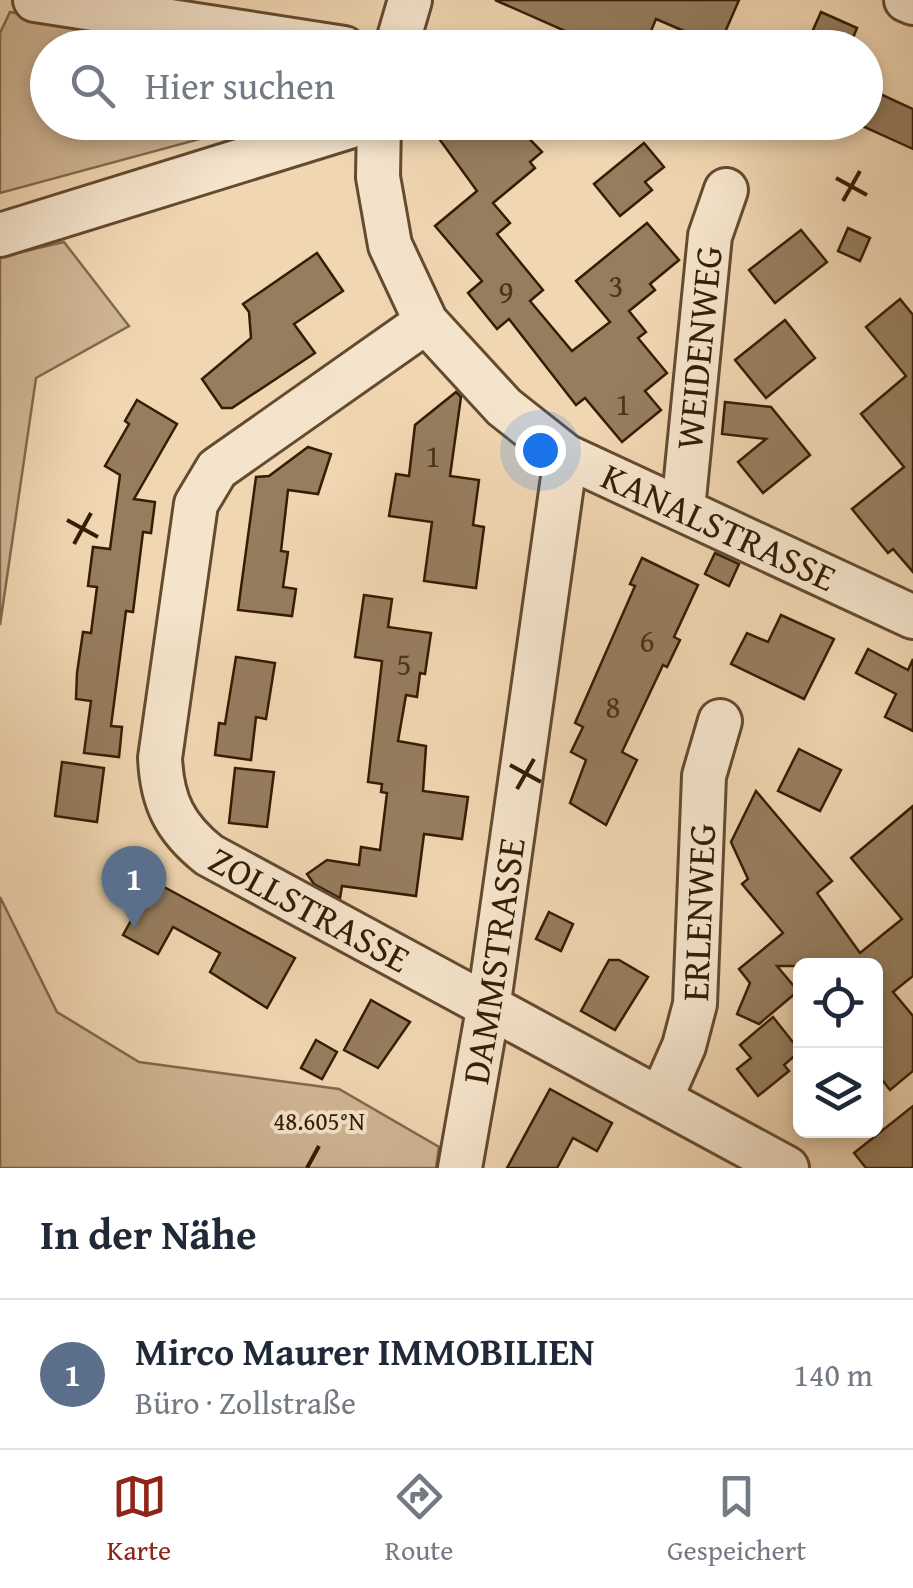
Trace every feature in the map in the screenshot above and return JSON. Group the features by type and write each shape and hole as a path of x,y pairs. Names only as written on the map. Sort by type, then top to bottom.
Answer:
{"street":[{"path":"35,0 228,30"},
{"path":"401,30 410,0"},
{"path":"906,0 913,3"},
{"path":"0,235 307,140"},
{"name":"KANALSTRASSE","path":"379,140 378,177 390,245 426,322 504,407 566,456 913,617"},
{"name":"WEIDENWEG","path":"683,508 710,236 726,190"},
{"name":"ZOLLSTRASSE","path":"426,322 216,469 204,486 196,504 160,758 162,789 186,836 209,855 786,1168"},
{"name":"DAMMSTRASSE","path":"460,1168 488,1009 566,456"},
{"name":"ERLENWEG","path":"661,1098 684,1046 696,1004 704,776 720,721"}],"shaded area":[{"path":"10,12 119,30 30,30 30,140 196,140 0,193 0,33"},
{"path":"64,242 129,326 36,378 0,625 0,257"},
{"path":"0,897 57,1012 139,1062 339,1089 439,1147 436,1168 0,1168"}],"building":[{"path":"495,0 739,0 726,30 682,30 656,19 651,30 563,30"},
{"path":"821,12 857,28 856,30 813,30"},
{"path":"883,95 913,109 913,149 883,135"},
{"path":"440,140 530,140 542,152 530,162 535,168 493,203 510,223 497,234 543,290 530,301 572,351 610,322 576,281 647,223 679,260 650,284 655,290 629,311 646,332 638,338 667,373 645,391 661,410 622,442 585,398 576,405 509,319 497,329 468,293 482,281 435,226 477,191"},
{"path":"644,143 664,167 645,182 652,190 620,216 594,184"},
{"path":"848,228 870,238 860,261 838,251"},
{"path":"801,230 827,262 775,303 749,270"},
{"path":"317,253 343,291 294,324 315,353 232,408 222,408 202,379 251,338 249,312 243,304"},
{"path":"900,299 913,315 913,572 893,549 888,553 852,509 904,467 861,414 906,376 866,327"},
{"path":"785,320 815,358 766,398 735,360"},
{"path":"456,392 461,397 450,476 479,480 473,525 484,527 476,588 424,581 432,522 389,516 396,474 409,476 415,425"},
{"path":"137,400 177,424 134,499 155,502 151,533 143,532 133,612 126,611 111,726 122,727 119,757 84,753 91,701 76,699 77,673 83,632 91,633 97,587 88,586 93,547 110,549 120,475 105,466 129,424 125,421"},
{"path":"725,402 771,407 810,455 763,493 738,462 766,439 722,434"},
{"path":"308,447 331,454 318,494 288,490 281,551 288,552 283,587 296,589 292,616 238,610 256,477 269,476"},
{"path":"715,553 739,564 729,586 705,574"},
{"path":"642,558 698,585 674,637 680,640 667,667 663,665 622,752 637,760 606,825 570,803 586,760 571,752 583,727 575,723 635,586 630,584"},
{"path":"364,595 392,599 388,627 431,633 425,674 420,673 417,697 406,695 398,741 426,746 423,791 468,797 462,839 424,834 416,896 342,886 340,898 314,884 307,874 327,860 359,865 361,847 380,850 387,793 381,792 382,784 368,782 382,661 355,657"},
{"path":"781,615 834,639 804,699 731,664 747,633 768,642"},
{"path":"868,649 908,670 913,659 913,731 885,717 896,694 856,673"},
{"path":"236,657 275,663 266,719 256,717 251,760 215,755 219,723 225,724"},
{"path":"799,749 841,770 820,811 778,791"},
{"path":"62,762 104,768 97,822 55,816"},
{"path":"235,768 274,772 267,827 229,823"},
{"path":"756,791 832,881 817,893 860,953 902,919 851,858 913,806 913,976 893,992 913,1016 913,1071 890,1090 883,1081 883,958 793,958 793,966 777,966 793,985 793,995 759,1024 737,1014 750,983 739,969 783,933 742,884 748,879 731,842"},
{"path":"153,881 295,958 267,1008 210,972 220,953 173,927 158,954 123,935"},
{"path":"549,912 573,924 561,951 536,939"},
{"path":"609,960 619,960 648,977 615,1030 581,1011"},
{"path":"371,1000 410,1022 378,1068 344,1050"},
{"path":"773,1017 793,1042 793,1057 784,1065 789,1071 758,1096 737,1069 751,1058 740,1045"},
{"path":"316,1040 337,1052 322,1079 301,1068"},
{"path":"550,1089 612,1123 597,1151 573,1138 557,1168 507,1168"},
{"path":"913,1106 913,1168 866,1168 854,1153 873,1138 883,1138 883,1130"}],"place":[{"name":"Mirco Maurer IMMOBILIEN","path":"134,928"}]}
